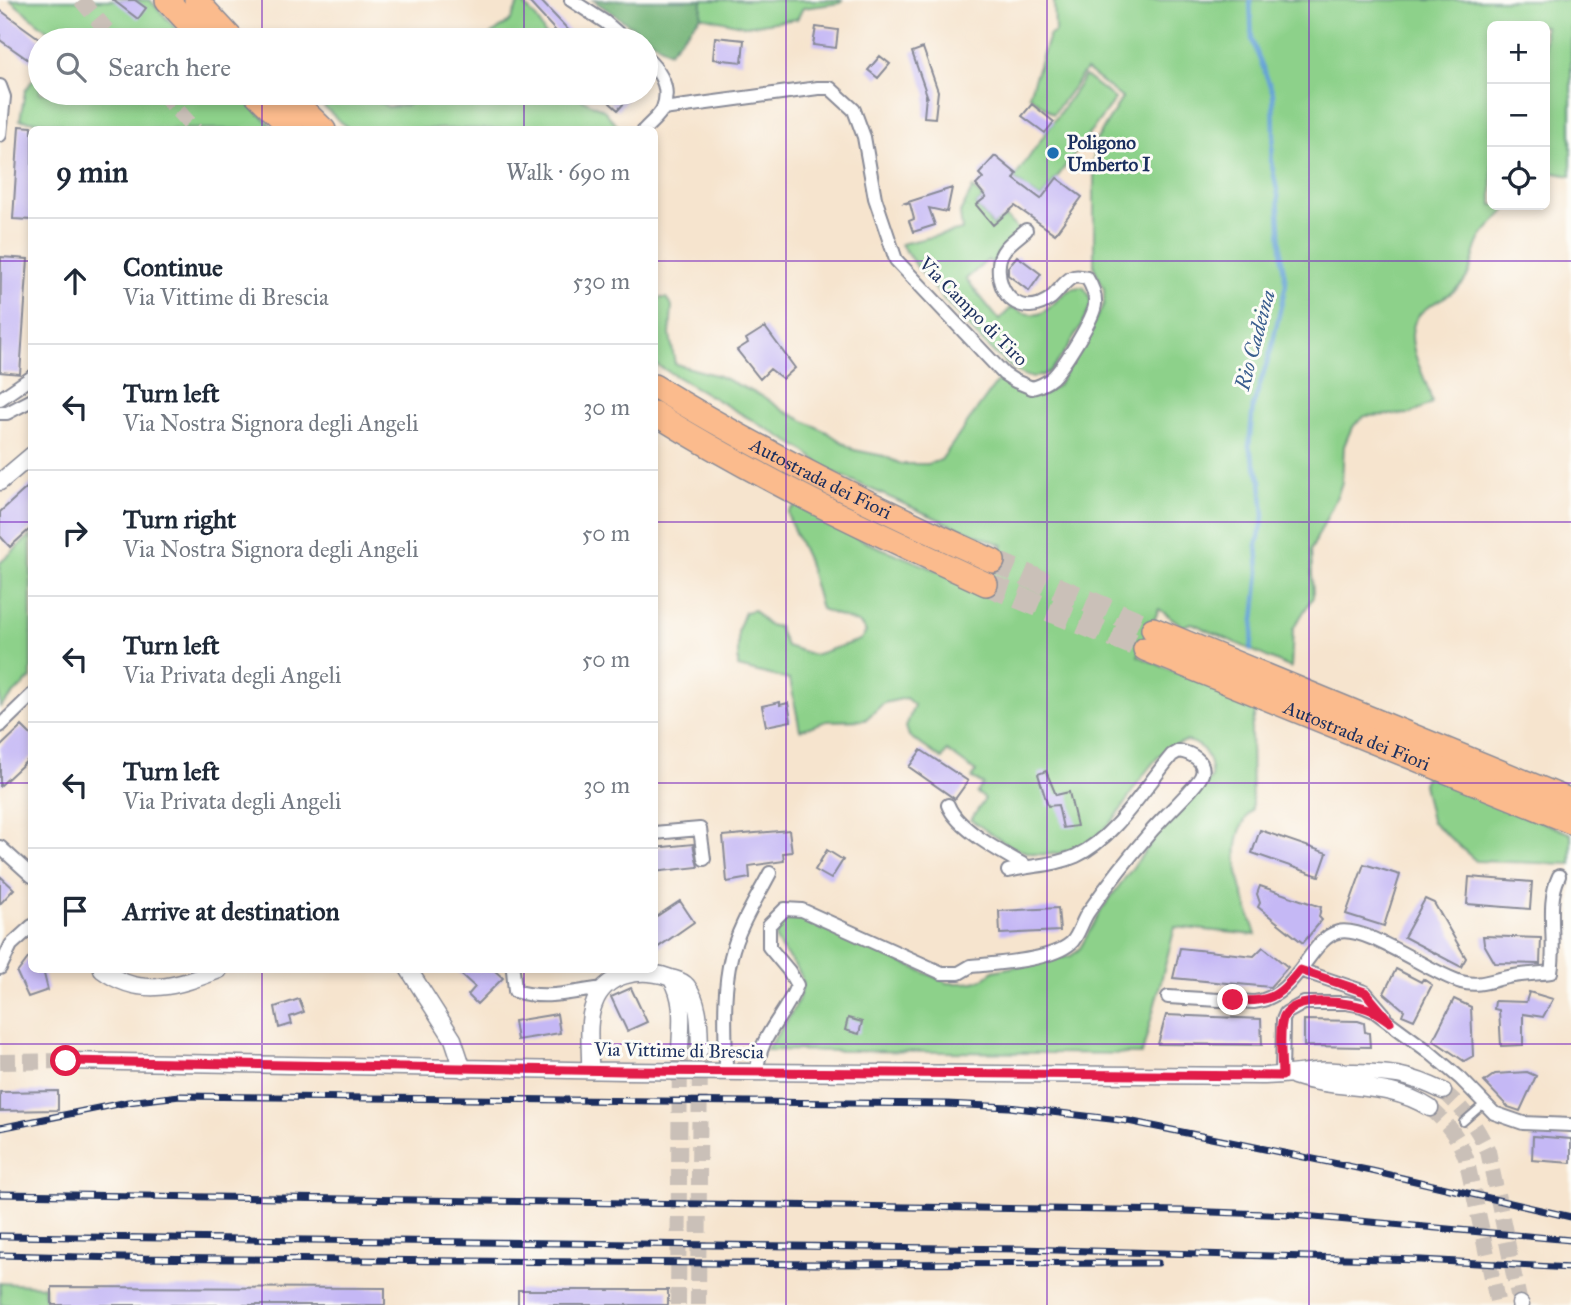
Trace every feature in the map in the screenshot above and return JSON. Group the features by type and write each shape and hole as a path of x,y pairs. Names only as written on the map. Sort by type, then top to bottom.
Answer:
{"highway":[{"path":"167,0 193,28"},
{"path":"195,0 222,28"},
{"path":"267,105 289,126"},
{"path":"298,105 320,126"},
{"name":"Autostrada dei Fiori","path":"658,388 720,427 855,498 993,561"},
{"name":"Autostrada dei Fiori","path":"658,415 847,520 986,584"},
{"name":"Autostrada dei Fiori","path":"1149,639 1455,765 1571,822"},
{"name":"Autostrada dei Fiori","path":"1455,765 1571,802"}],"street":[{"path":"571,0 612,28"},
{"path":"648,126 663,109 666,88 658,70"},
{"path":"0,86 4,97 0,135"},
{"name":"Via Campo di Tiro","path":"663,109 818,88 830,88 839,94 855,110 864,137 875,198 897,260 1004,374 1032,388 1049,381 1064,363 1093,312 1096,301 1087,278 1079,276 1068,279 1052,297 1036,306 1020,306 1009,299 999,279 999,261 1004,248 1026,230"},
{"path":"0,399 28,380"},
{"path":"0,413 7,413 28,402"},
{"path":"0,482 28,458"},
{"path":"0,726 28,699"},
{"path":"757,1072 762,1045 791,1001 797,985 769,947 769,925 785,909 802,910 942,973 959,973 971,967 1059,951 1073,942 1087,913 1131,854 1202,778 1203,769 1200,762 1190,753 1178,751 1172,755 1100,841 1076,856 1042,867 1026,866 1008,871"},
{"path":"948,805 957,820 1026,866"},
{"path":"658,834 700,829 704,859"},
{"path":"0,847 28,872"},
{"path":"726,1072 727,980 731,958 737,938 770,873"},
{"path":"1168,997 1254,1002 1267,1000 1285,987 1328,938 1338,932 1355,933 1460,982 1475,985 1508,977 1551,972 1554,940 1553,887 1559,876"},
{"path":"0,968 11,945 28,930"},
{"path":"1300,970 1365,992 1390,1022"},
{"path":"106,973 141,986 163,988 181,985 211,973"},
{"path":"411,973 453,1039 463,1069"},
{"path":"513,973 515,991 531,996 558,997 574,991 605,988"},
{"path":"590,1070 590,1020 593,1004 605,988 631,973"},
{"path":"653,973 679,979 686,985 698,1007 700,1049"},
{"path":"671,978 680,996 682,1009 680,1050"},
{"path":"1287,1076 1283,1020 1292,1009 1304,1003 1346,1003 1374,1011 1390,1022 1454,1073 1494,1113 1523,1123 1571,1125"},
{"name":"Via Vittime di Brescia","path":"66,1061 726,1072 1287,1076 1317,1070 1400,1073 1443,1091"},
{"name":"Via Vittime di Brescia","path":"1287,1076 1317,1084 1382,1088 1405,1094 1430,1108"}],"lane":[{"path":"1463,1122 1485,1103"}],"green space":[{"path":"10,0 150,0 175,28 44,28"},
{"path":"520,0 542,28 500,28 511,20"},
{"path":"593,0 702,0 701,16 669,52 658,44 658,28 634,28"},
{"path":"702,0 842,0 840,3 803,8 797,19 745,26 701,16"},
{"path":"1054,0 1571,0 1571,176 1550,172 1550,21 1487,21 1487,210 1506,210 1481,238 1463,283 1424,310 1414,324 1413,344 1432,403 1410,414 1365,416 1355,424 1349,434 1344,446 1342,482 1311,550 1313,597 1293,629 1291,668 1192,623 1183,626 1159,609 1138,656 1257,706 1251,729 1252,810 1243,824 1236,855 1241,887 1256,935 1175,927 1142,1054 766,1050 792,1012 801,991 799,972 776,940 780,924 788,918 804,918 948,983 972,982 983,979 993,971 1071,956 1080,948 1102,909 1168,820 1211,778 1209,760 1203,750 1187,741 1179,744 1156,759 1115,818 1096,836 1061,853 1036,854 1009,845 971,820 985,799 977,793 983,784 972,778 976,772 947,751 942,759 909,736 906,727 914,705 906,698 884,703 865,720 827,721 800,730 790,680 738,667 738,630 745,612 754,610 768,625 778,627 786,646 814,655 860,640 866,632 860,624 821,609 807,559 788,512 796,505 866,542 986,590 1003,545 828,470 802,449 658,366 658,298 666,298 672,306 670,335 675,364 719,376 764,397 854,450 884,456 901,464 928,464 941,460 999,379 1030,395 1043,395 1058,385 1104,304 1104,289 1094,267 1094,144 1122,98 1086,70 1053,114 1029,95 1049,36 1055,32"},
{"name":"Poligono Umberto I","path":"1085,76 1115,99 1041,199 1014,179"},
{"path":"28,87 28,105 250,105 272,126 63,126 20,120"},
{"path":"594,105 604,110 617,126 346,126 324,107"},
{"path":"973,188 983,199 976,205 993,226 1006,217 1019,231 1000,249 993,264 988,260 966,279 999,320 1012,307 1026,313 1044,311 1072,289 1083,287 1089,295 1090,306 1079,330 1049,372 1039,376 1031,377 1018,372 982,341 961,320 901,244 962,230 960,213"},
{"path":"28,538 28,681 0,707 0,563"},
{"path":"1426,774 1571,834 1571,864 1476,861 1431,821 1423,784"},
{"path":"0,1283 44,1286 45,1305 0,1305"}],"building":[{"path":"113,0 135,0 146,8 138,19"},
{"path":"540,0 567,28 553,28 529,2"},
{"path":"0,10 28,30 28,60 0,40"},
{"path":"816,27 838,30 836,48 813,45"},
{"path":"715,37 744,40 742,62 713,59"},
{"path":"923,48 938,91 935,118 924,117 926,96 928,98 912,52"},
{"path":"880,56 890,64 878,78 868,70"},
{"path":"1032,104 1054,122 1045,133 1022,116"},
{"path":"19,126 28,127 28,220 13,219"},
{"path":"995,156 1017,174 1014,179 1041,199 1057,178 1082,197 1055,234 1015,206 993,225 976,205 986,197 976,185 983,178 979,174"},
{"path":"952,188 947,212 929,208 935,225 913,232 909,221 914,219 910,204 905,203"},
{"path":"1017,256 1041,274 1029,291 1008,275 1008,267"},
{"path":"1,257 28,259 20,374 0,372"},
{"path":"765,327 795,368 783,379 770,369 760,379 737,350 748,343 746,339"},
{"path":"28,487 28,531 10,547 0,536 0,512"},
{"path":"780,702 780,705 788,703 791,721 766,726 762,706"},
{"path":"22,726 28,732 28,760 0,786 0,747"},
{"path":"921,750 968,781 955,799 909,767"},
{"path":"1046,771 1056,795 1069,792 1077,826 1063,828 1058,805 1048,806 1038,774"},
{"path":"789,830 792,852 783,853 784,861 749,866 750,878 727,882 723,836"},
{"path":"1260,830 1327,853 1319,876 1252,853"},
{"path":"693,844 698,867 658,872 658,848"},
{"path":"827,850 843,860 831,879 815,870"},
{"path":"1364,864 1400,875 1384,926 1346,914"},
{"path":"0,876 14,889 0,904"},
{"path":"1469,877 1532,882 1530,909 1467,904"},
{"path":"1260,886 1321,907 1319,917 1322,920 1303,943 1258,907 1260,903 1257,894"},
{"path":"1425,899 1434,903 1466,958 1461,967 1404,937"},
{"path":"680,901 694,922 658,947 658,915"},
{"path":"1058,908 1060,931 1000,934 999,911"},
{"path":"1483,936 1541,938 1540,964 1495,963 1484,944"},
{"path":"1263,947 1288,967 1270,987 1173,978 1180,948 1254,956"},
{"path":"28,958 28,973 44,973 48,990 28,997 17,973"},
{"path":"1396,969 1432,985 1414,1020 1402,1015 1404,1010 1384,993"},
{"path":"459,973 497,973 503,978 477,1004 468,995 475,987"},
{"path":"631,988 647,1022 627,1031 611,997"},
{"path":"1529,992 1553,999 1543,1017 1523,1014 1523,1045 1501,1046 1499,1010 1494,1009 1495,1001 1526,1002"},
{"path":"299,999 304,1012 290,1017 292,1024 279,1028 275,1007"},
{"path":"1454,999 1471,1007 1473,1056 1464,1061 1433,1040"},
{"path":"557,1014 560,1033 517,1040 514,1021"},
{"path":"1166,1015 1261,1019 1262,1045 1158,1044"},
{"path":"848,1018 862,1022 859,1034 845,1030"},
{"path":"1304,1020 1364,1023 1365,1032 1369,1033 1370,1047 1304,1046"},
{"path":"1527,1072 1536,1076 1520,1111 1508,1107 1484,1082 1495,1074"},
{"path":"58,1091 58,1110 0,1111 0,1092"},
{"path":"1533,1136 1571,1139 1571,1163 1532,1160"},
{"path":"52,1287 385,1288 385,1305 52,1305"},
{"path":"518,1290 668,1290 668,1305 518,1305"}],"waterway":[{"name":"Rio Cadeina","path":"1250,0 1252,40 1273,93 1274,134 1271,161 1278,195 1286,284 1271,350 1253,406 1249,447 1261,481 1264,517 1257,545 1259,572 1251,649"}],"tunnel":[{"path":"81,0 105,28"},
{"path":"173,105 191,126"},
{"path":"993,561 1153,629"},
{"path":"986,584 1145,649"},
{"path":"698,1305 700,1049"},
{"path":"678,1305 680,1050"},
{"path":"0,1062 66,1061"},
{"path":"1443,1091 1469,1119 1488,1151 1520,1304"},
{"path":"1430,1108 1451,1130 1466,1158 1498,1305"}],"railway":[{"path":"0,1128 128,1102 180,1096 947,1104 1009,1107 1128,1121 1372,1171 1571,1217"},
{"path":"0,1194 1184,1211 1292,1215 1571,1240"},
{"path":"0,1236 1020,1249 1421,1260 1571,1268"},
{"path":"0,1255 816,1264 1158,1263"}],"place":[{"name":"Poligono Umberto I","path":"1053,153"}],"route":[{"path":"66,1061 625,1071 1282,1076 1283,1020 1286,1013 1292,1009 1304,1003 1346,1003 1374,1011 1390,1022 1365,992 1300,970 1285,987 1267,1000 1233,1000"}]}
